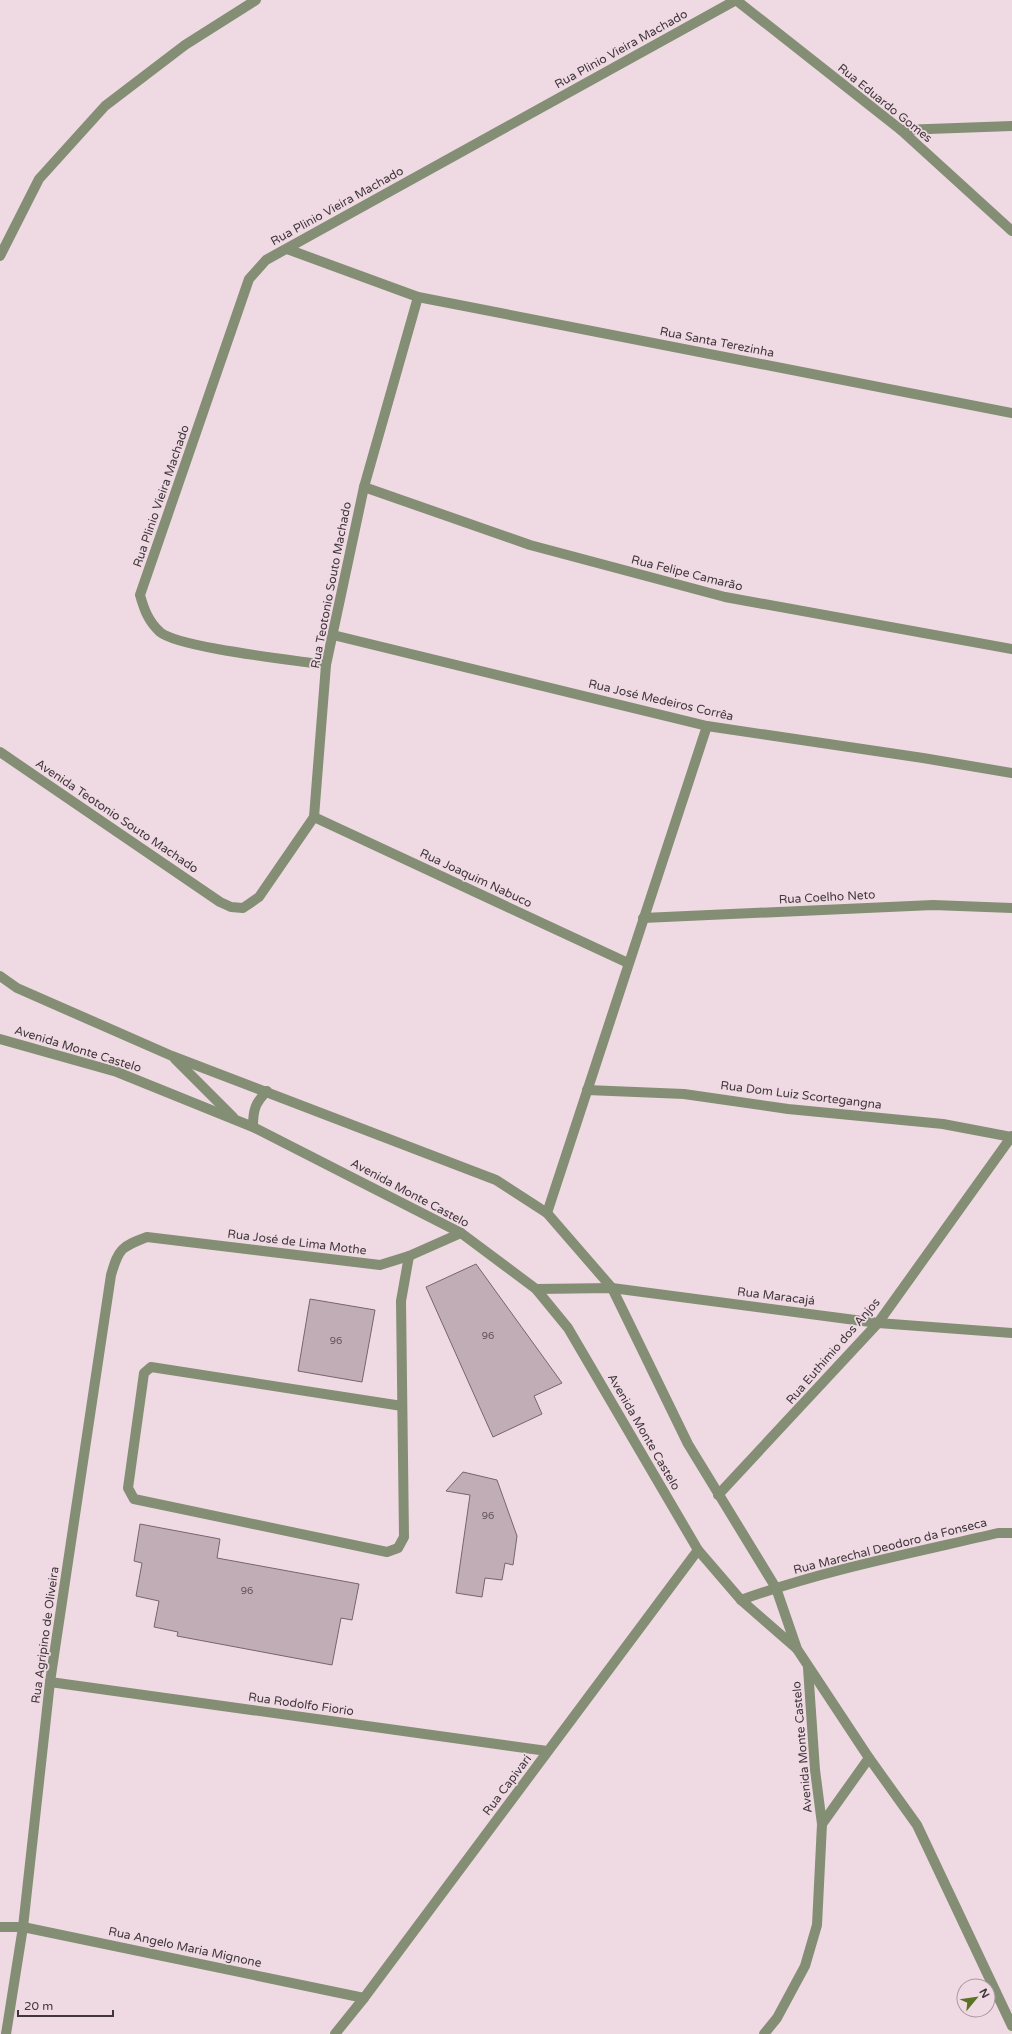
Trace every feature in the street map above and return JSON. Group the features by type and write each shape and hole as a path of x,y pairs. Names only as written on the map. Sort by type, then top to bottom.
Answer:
{"street":[{"path":"0,256 39,179 105,106 185,45 256,0"},
{"name":"Rua Eduardo Gomes","path":"736,0 901,130 1012,231"},
{"name":"Rua Plinio Vieira Machado","path":"326,664 190,644 161,632 146,616 140,595 249,279 266,260 736,0"},
{"path":"901,130 1012,126"},
{"name":"Rua Santa Terezinha","path":"287,249 418,297 1012,413"},
{"name":"Rua Teotonio Souto Machado","path":"220,902 232,907 243,908 259,898 314,817 326,664 364,487 418,297"},
{"name":"Rua Felipe Camarão","path":"364,487 530,544 724,597 1012,649"},
{"name":"Rua José Medeiros Corrêa","path":"333,635 707,726 923,758 1012,773"},
{"path":"547,1213 707,726"},
{"name":"Avenida Teotonio Souto Machado","path":"0,752 220,902"},
{"name":"Rua Joaquim Nabuco","path":"314,817 628,963"},
{"name":"Rua Coelho Neto","path":"643,918 933,905 1012,908"},
{"path":"0,976 17,988 172,1056 267,1091 496,1180 547,1213 612,1288 688,1444 776,1588 797,1649 869,1758 917,1825 1012,2026"},
{"name":"Avenida Monte Castelo","path":"0,1039 116,1072 253,1127 461,1233 536,1290 568,1328 698,1550 741,1600 797,1649"},
{"path":"172,1056 236,1121"},
{"name":"Rua Dom Luiz Scortegangna","path":"587,1090 684,1094 788,1109 943,1124 1012,1137"},
{"path":"253,1127 253,1112 255,1104 267,1091"},
{"name":"Rua Euthimio dos Anjos","path":"718,1495 878,1323 1012,1137"},
{"name":"Rua José de Lima Mothe","path":"126,1245 147,1236 380,1265 409,1256 461,1233"},
{"name":"Rua Agripino de Oliveira","path":"6,2034 23,1927 50,1682 112,1275 117,1255 126,1245"},
{"path":"402,1406 151,1367 144,1373 128,1488 134,1499 387,1552 398,1548 404,1537 401,1301 409,1256"},
{"name":"Rua Maracajá","path":"536,1290 612,1288 878,1323 1012,1333"},
{"name":"Rua Marechal Deodoro da Fonseca","path":"741,1600 776,1588 896,1557 998,1533 1012,1532"},
{"name":"Rua Capivari","path":"335,2034 364,1998 698,1550"},
{"name":"Avenida Monte Castelo","path":"764,2034 777,2018 805,1966 817,1925 822,1824 815,1770 808,1667"},
{"name":"Rua Rodolfo Fiorio","path":"50,1682 547,1751"},
{"name":"Avenida Monte Castelo","path":"822,1824 869,1758"},
{"name":"Rua Angelo Maria Mignone","path":"0,1927 23,1927 364,1998"}],"building":[{"path":"476,1264 562,1383 534,1396 542,1414 493,1437 426,1287"},
{"path":"310,1299 375,1310 362,1382 298,1371"},
{"path":"463,1472 497,1480 517,1536 513,1565 505,1563 502,1580 485,1578 482,1597 456,1593 470,1495 446,1491"},
{"path":"140,1524 220,1539 217,1558 359,1584 352,1620 341,1618 332,1665 177,1636 178,1632 154,1627 159,1601 136,1596 142,1563 134,1561"}]}
